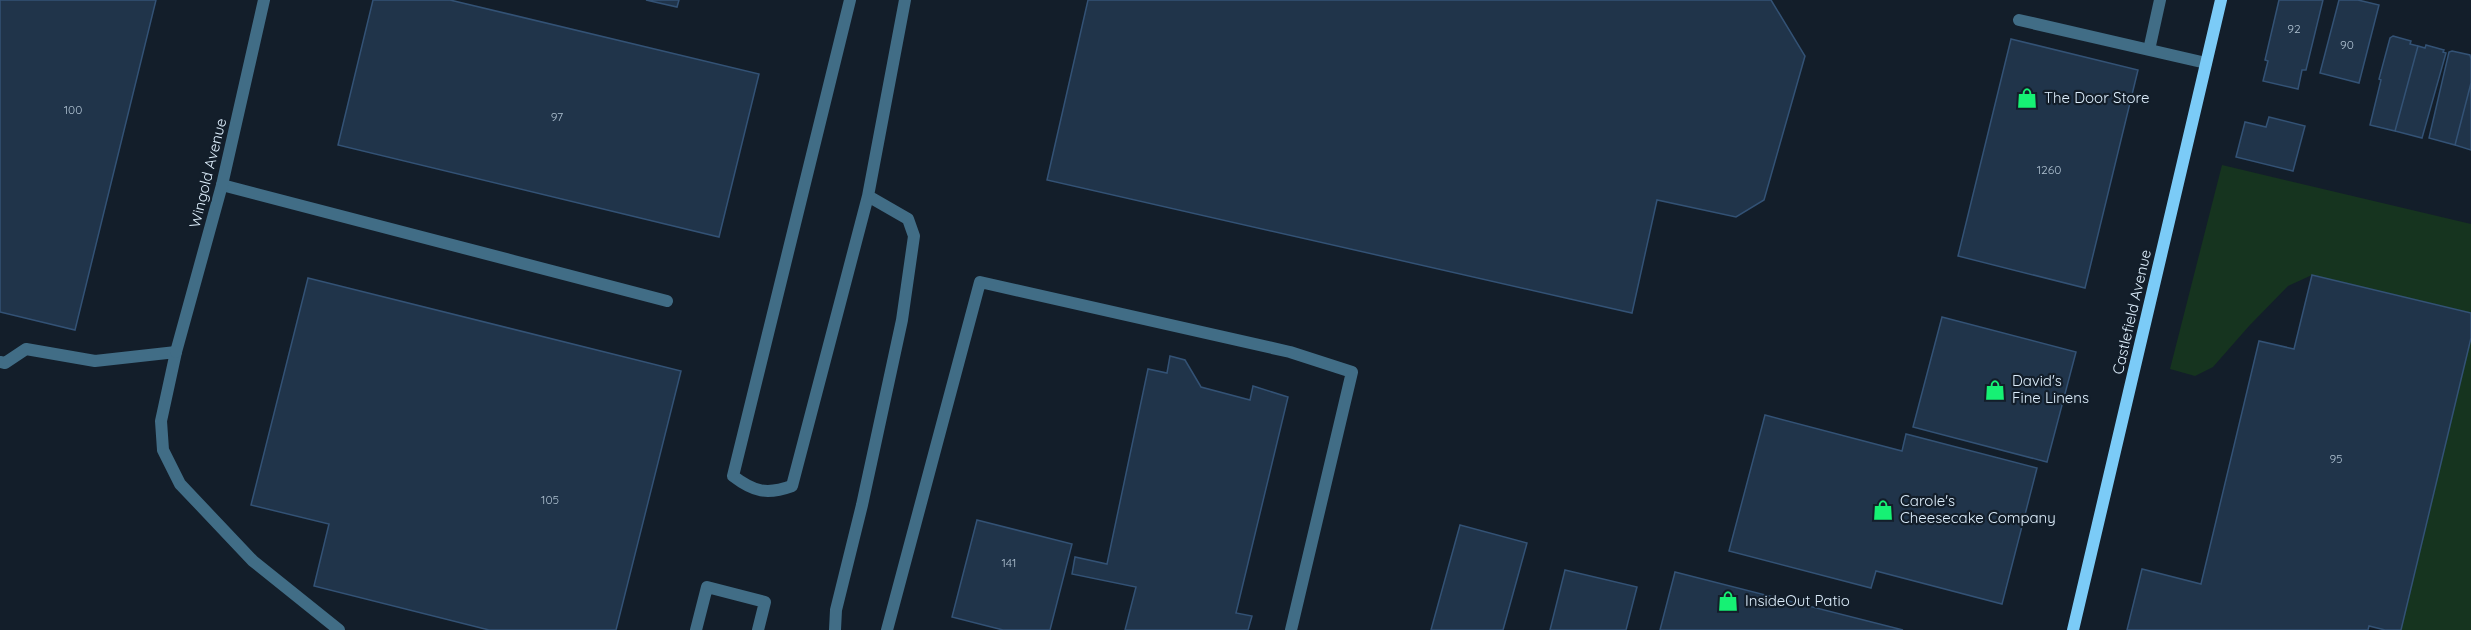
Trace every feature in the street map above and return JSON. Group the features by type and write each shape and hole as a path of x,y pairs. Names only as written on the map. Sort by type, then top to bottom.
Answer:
{"street":[{"name":"Wingold Avenue","path":"264,0 222,185 176,352 161,421 163,450 180,484 253,561 339,630"},
{"path":"850,0 733,476 749,489 776,492 792,486 868,196 905,0"},
{"path":"2149,50 2160,0"},
{"name":"Castlefield Avenue","path":"2073,630 2221,0"},
{"path":"2019,20 2206,63"},
{"path":"222,185 667,300"},
{"path":"835,630 836,610 862,505 902,320 914,236 908,219 868,196"},
{"path":"887,630 980,282 1290,352 1352,372 1291,630"},
{"path":"0,362 5,363 26,349 95,361 176,352"},
{"path":"696,630 707,588 765,602 759,630"}],"green space":[{"path":"2222,165 2471,224 2471,313 2312,275 2288,286 2213,367 2195,376 2170,369"},
{"path":"2471,338 2471,630 2401,630"}],"building":[{"path":"0,0 156,0 75,330 0,312"},
{"path":"373,0 450,0 759,74 719,237 338,145"},
{"path":"646,0 679,0 677,7"},
{"path":"1088,0 1771,0 1805,56 1764,200 1736,217 1657,200 1632,313 1047,180"},
{"path":"2279,0 2323,0 2306,70 2302,70 2298,89 2263,81 2268,61 2265,60"},
{"path":"2339,0 2358,0 2379,5 2359,83 2320,73"},
{"path":"2393,36 2411,41 2410,44 2418,46 2395,131 2370,125 2381,80 2379,79 2390,38"},
{"path":"2011,39 2138,70 2085,288 1958,256"},
{"path":"2426,45 2444,50 2443,52 2446,53 2422,138 2395,131 2418,46 2425,48"},
{"path":"2449,52 2470,55 2471,59 2471,83 2455,145 2429,138"},
{"path":"2471,83 2471,150 2455,145"},
{"path":"2269,117 2305,126 2293,171 2236,157 2245,122 2266,127"},
{"path":"2312,275 2471,313 2471,338 2401,630 2385,630 2369,626 2368,630 2127,630 2142,569 2201,584 2259,341 2294,349"},
{"path":"308,278 681,371 616,630 489,630 314,586 329,524 251,505"},
{"name":"David's Fine Linens","path":"1942,317 2076,352 2047,462 1913,427"},
{"path":"1170,356 1185,360 1201,387 1250,400 1253,386 1288,397 1236,613 1252,616 1248,630 1125,630 1136,587 1072,574 1075,557 1107,564 1148,369 1167,373"},
{"name":"Carole's Cheesecake Company","path":"1765,415 1902,451 1906,434 2037,468 2002,604 1876,571 1871,588 1729,551"},
{"path":"977,520 1072,544 1050,630 1003,630 952,617"},
{"path":"1460,525 1527,543 1503,630 1431,630"},
{"path":"1565,570 1637,587 1626,630 1550,630"},
{"name":"InsideOut Patio","path":"1675,572 1903,630 1660,630"}],"place":[{"name":"The Door Store","path":"2027,98"},
{"name":"David's Fine Linens","path":"1995,390"},
{"name":"Carole's Cheesecake Company","path":"1883,510"},
{"name":"InsideOut Patio","path":"1728,601"}]}
